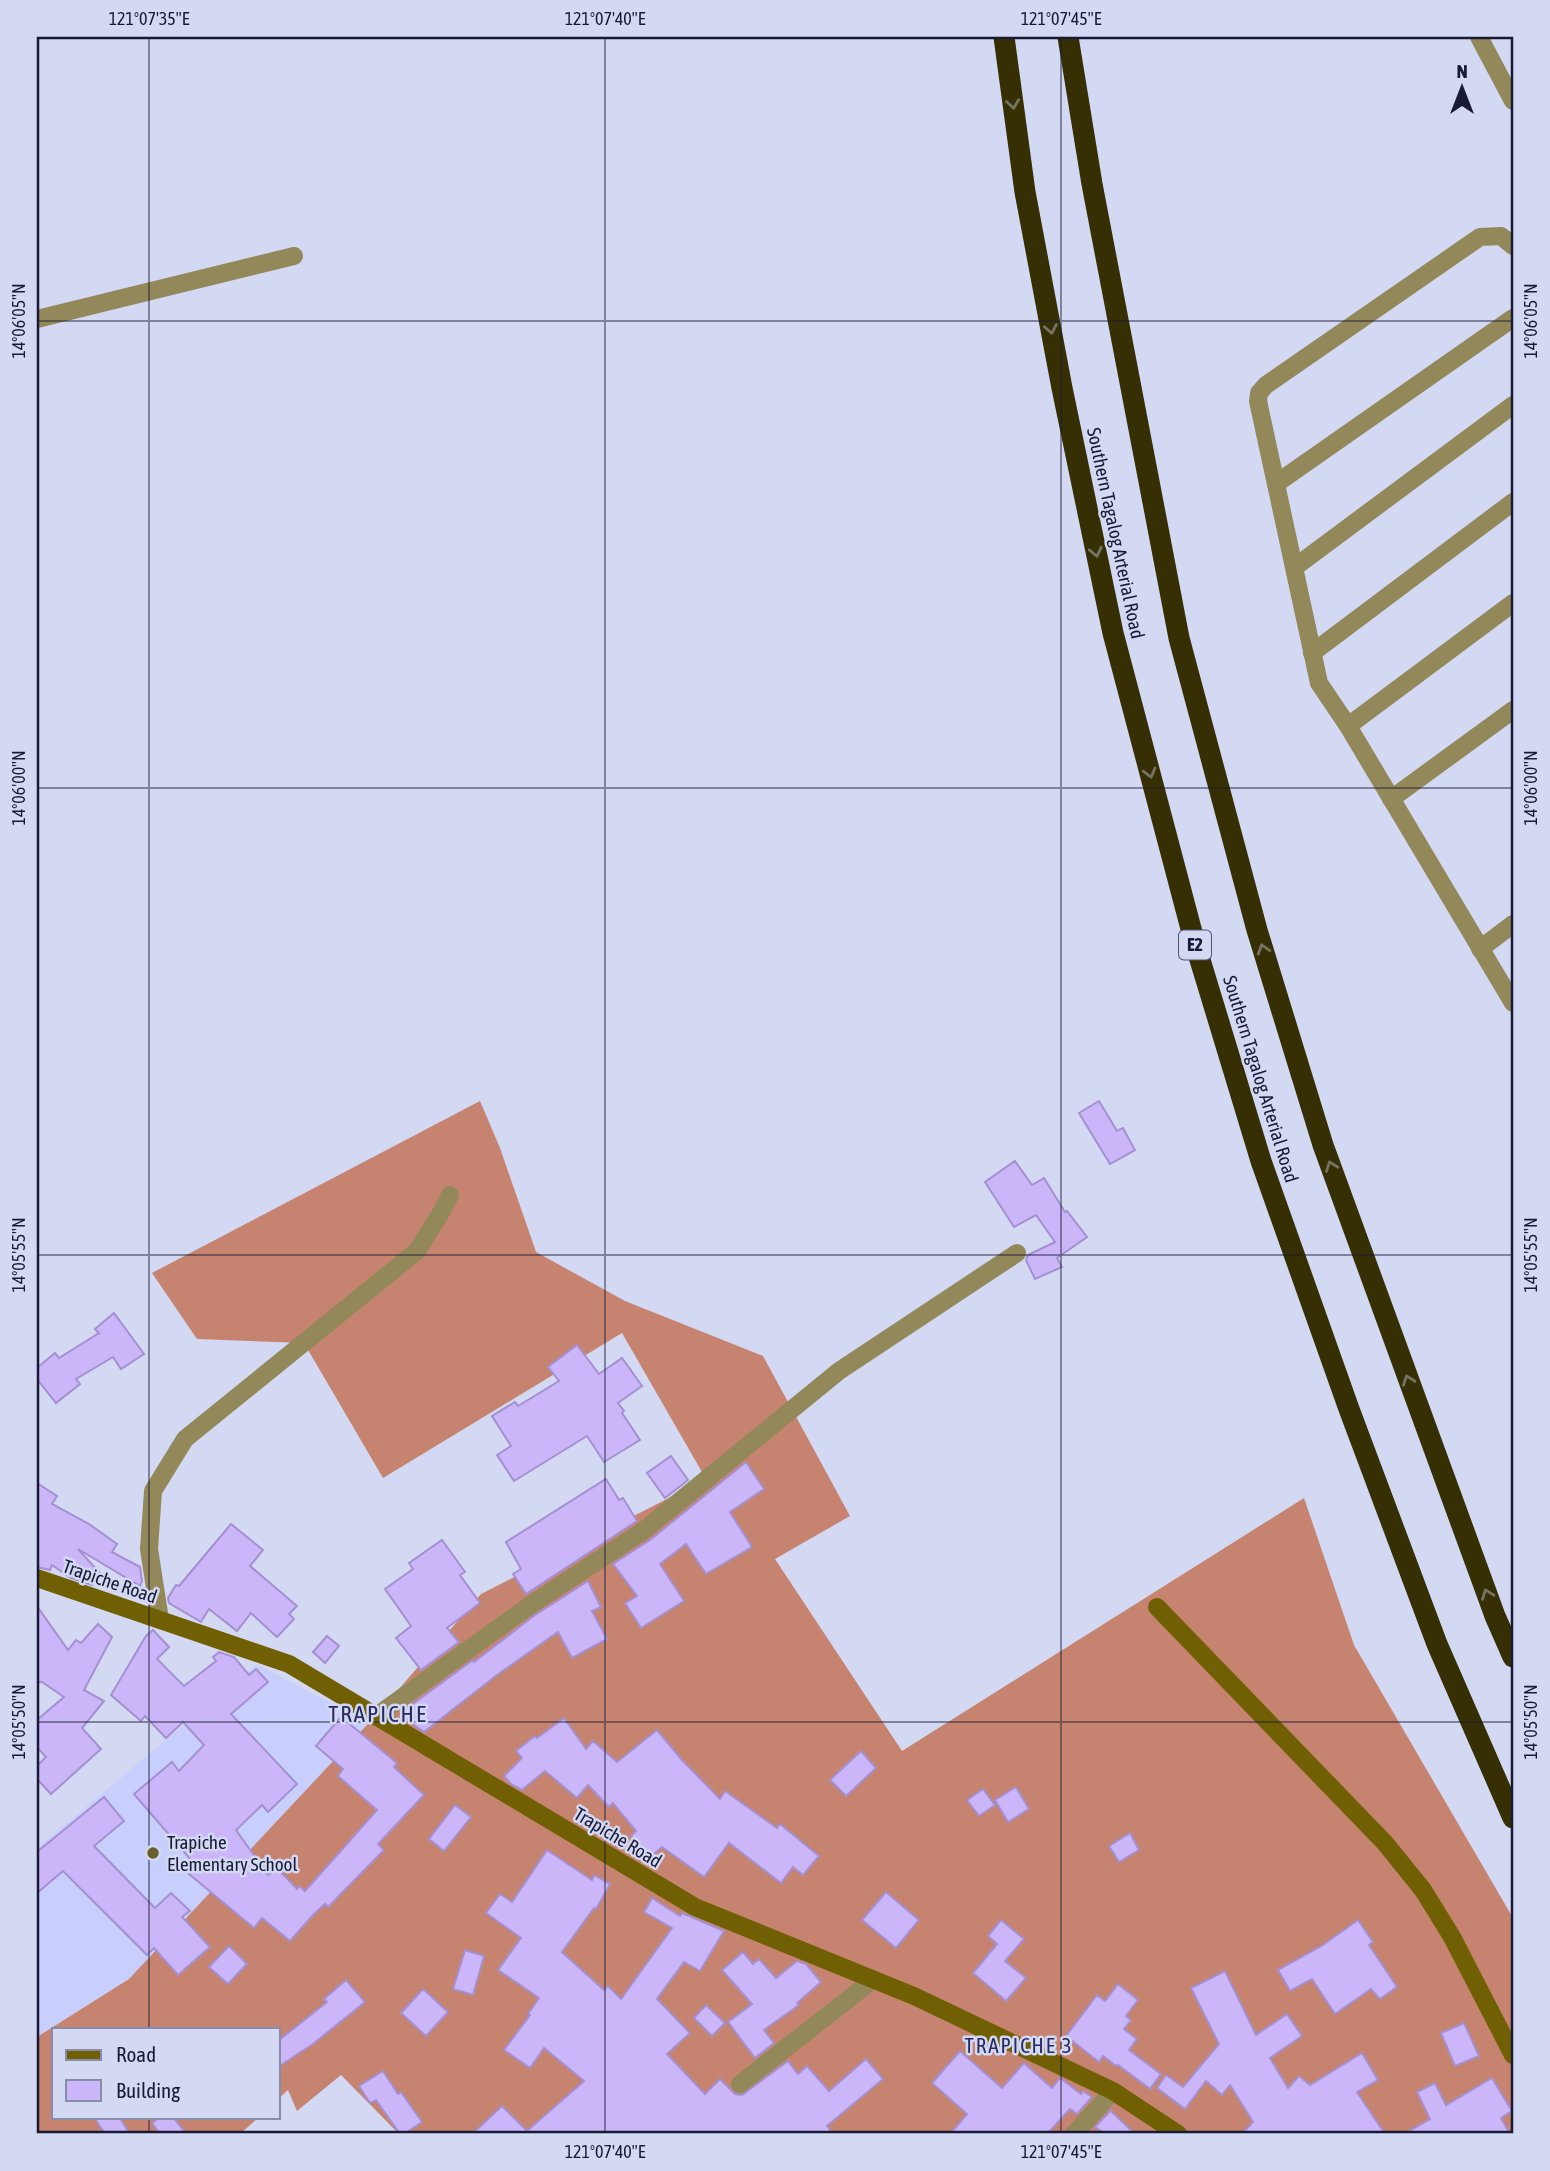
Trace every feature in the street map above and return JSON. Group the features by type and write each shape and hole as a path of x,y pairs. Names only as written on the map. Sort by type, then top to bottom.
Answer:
{"highway":[{"name":"Southern Tagalog Arterial Road","path":"1004,37 1025,192 1062,388 1114,633 1194,940 1261,1161 1349,1409 1437,1644 1513,1818"},
{"name":"Southern Tagalog Arterial Road","path":"1068,37 1091,184 1179,638 1253,917 1323,1144 1485,1590 1513,1657"}],"street":[{"path":"1479,37 1513,101"},
{"path":"1513,246 1501,236 1480,237 1266,385 1259,393 1259,412 1277,483 1319,683 1348,726 1513,1003"},
{"path":"37,319 294,256"},
{"path":"1277,483 1513,318"},
{"path":"1295,567 1513,405"},
{"path":"1312,653 1513,502"},
{"path":"1348,726 1513,603"},
{"path":"1391,799 1513,710"},
{"path":"1480,949 1513,924"},
{"path":"160,1620 149,1549 153,1491 185,1439 417,1251 450,1195"},
{"path":"375,1717 529,1606 643,1531 839,1371 1017,1253"},
{"name":"Trapiche Road","path":"37,1578 289,1664 695,1907 914,1996 1112,2091 1178,2134"},
{"path":"1157,1607 1385,1843 1423,1890 1452,1937 1513,2055"},
{"path":"740,2084 874,1979"},
{"path":"1074,2134 1112,2091"}],"shaded area":[{"path":"480,1101 500,1148 536,1252 625,1301 763,1356 850,1516 775,1559 902,1751 1304,1498 1354,1645 1513,1918 1513,2134 399,2134 341,2075 297,2111 288,2090 280,2097 280,2028 52,2028 52,2118 258,2118 240,2134 37,2134 37,2037 129,1979 380,1711 481,1594 706,1479 622,1333 383,1478 304,1343 197,1339 152,1273"},
{"name":"Trapiche Elementary School","path":"257,1664 376,1727 129,1979 37,2037 37,1848"}],"building":[{"path":"1099,1101 1117,1131 1123,1128 1135,1150 1110,1164 1079,1113"},
{"path":"1015,1161 1032,1185 1044,1178 1065,1212 1067,1211 1087,1237 1057,1258 1062,1267 1035,1279 1026,1260 1028,1255 1055,1242 1036,1215 1014,1227 985,1182"},
{"path":"114,1313 144,1354 121,1369 113,1357 76,1379 80,1384 56,1403 37,1379 37,1368 55,1353 59,1358 99,1333 95,1329"},
{"path":"577,1345 599,1374 622,1358 642,1386 618,1403 640,1440 604,1462 587,1436 514,1481 497,1455 511,1446 492,1416 515,1402 518,1406 559,1381 548,1367"},
{"path":"671,1456 688,1480 665,1498 647,1473"},
{"path":"746,1462 764,1489 730,1512 752,1547 706,1574 686,1544 660,1564 684,1601 641,1628 625,1603 637,1596 613,1564 650,1540"},
{"path":"606,1479 619,1500 623,1498 637,1521 526,1594 513,1574 521,1569 506,1542"},
{"path":"37,1483 57,1496 52,1504 89,1524 117,1544 112,1552 140,1567 140,1586 78,1549 100,1573 92,1585 71,1578 52,1565 50,1570 37,1567"},
{"path":"231,1524 263,1550 250,1566 297,1606 289,1614 294,1619 277,1637 251,1613 237,1631 209,1609 201,1622 169,1603 168,1598 176,1585 179,1586"},
{"path":"442,1540 465,1572 460,1575 480,1603 447,1628 459,1642 421,1670 396,1638 411,1626 385,1589 413,1569 409,1563"},
{"path":"588,1581 601,1607 592,1611 607,1639 572,1658 558,1632 424,1732 415,1726 403,1711 473,1660 474,1662 535,1615"},
{"path":"37,1606 68,1650 76,1640 81,1643 98,1624 112,1637 84,1690 104,1701 82,1728 101,1749 51,1794 37,1779 37,1766 46,1757 37,1747 37,1720 64,1697 42,1682 37,1682"},
{"path":"153,1630 169,1647 157,1659 184,1686 216,1661 213,1657 219,1652 234,1657 249,1675 256,1669 268,1682 231,1714 297,1784 268,1812 262,1805 236,1830 268,1875 276,1867 297,1889 299,1886 305,1891 377,1810 338,1776 343,1769 316,1746 341,1717 397,1763 394,1767 424,1795 378,1844 384,1850 328,1907 325,1904 313,1915 290,1941 262,1918 254,1928 189,1874 197,1867 134,1794 172,1762 179,1771 204,1745 183,1722 166,1738 145,1716 141,1721 111,1695 146,1636"},
{"path":"327,1636 339,1646 325,1663 313,1652"},
{"path":"564,1718 586,1749 593,1741 617,1762 657,1730 720,1799 725,1791 777,1828 780,1824 819,1856 803,1875 793,1867 781,1883 729,1843 704,1877 662,1847 651,1857 631,1836 636,1831 613,1803 609,1807 588,1785 577,1798 545,1771 522,1790 511,1784 504,1776 522,1758 516,1751"},
{"path":"861,1751 876,1768 846,1796 830,1780"},
{"path":"1016,1787 1029,1809 1008,1822 995,1800"},
{"path":"983,1789 995,1805 979,1816 967,1800"},
{"path":"104,1797 124,1821 94,1846 155,1908 171,1893 190,1911 182,1917 210,1947 178,1975 154,1948 147,1955 63,1871 37,1893 37,1852"},
{"path":"455,1805 471,1817 444,1851 429,1839"},
{"path":"1130,1833 1139,1850 1119,1862 1109,1846"},
{"path":"547,1850 592,1880 594,1875 610,1884 596,1909 594,1908 562,1952 604,1990 608,1986 621,1999 672,1928 644,1912 652,1898 680,1916 682,1913 724,1931 700,1971 684,1962 657,1999 690,2033 667,2054 705,2094 720,2079 735,2094 742,2095 788,2061 798,2074 807,2066 829,2091 866,2059 883,2079 827,2126 833,2134 472,2134 502,2106 527,2131 584,2081 544,2048 530,2068 504,2050 539,1998 498,1970 521,1938 486,1913 500,1894 512,1902"},
{"path":"886,1892 919,1920 896,1948 862,1920"},
{"path":"1001,1920 1024,1939 1005,1961 1026,1978 1006,2001 973,1973 997,1944 988,1936"},
{"path":"1358,1920 1373,1942 1369,1945 1397,1987 1380,1999 1371,1989 1335,2014 1312,1979 1290,1991 1278,1970 1323,1945"},
{"path":"229,1946 247,1964 228,1984 209,1967"},
{"path":"465,1950 484,1956 473,1995 453,1989"},
{"path":"743,1952 753,1964 759,1959 776,1978 797,1961 806,1964 821,1982 797,2003 799,2005 764,2030 774,2043 755,2058 728,2022 752,2004 722,1970"},
{"path":"1225,1971 1256,2035 1287,2014 1302,2036 1270,2058 1288,2088 1299,2076 1310,2085 1362,2053 1378,2080 1357,2092 1385,2134 1242,2134 1253,2122 1230,2085 1222,2095 1206,2081 1185,2109 1157,2088 1166,2075 1183,2087 1219,2044 1191,1988"},
{"path":"346,1980 365,2002 313,2044 280,2066 280,2039 327,2002 324,1999"},
{"path":"1118,1984 1138,2000 1126,2016 1131,2020 1124,2029 1137,2039 1129,2050 1161,2074 1150,2089 1103,2056 1099,2062 1066,2036 1097,1995 1105,2001"},
{"path":"423,1989 448,2012 426,2036 401,2013"},
{"path":"706,2005 725,2023 712,2036 694,2018"},
{"path":"1464,2023 1479,2056 1455,2066 1441,2033"},
{"path":"960,2051 1002,2088 1024,2063 1052,2088 1060,2078 1081,2094 1083,2091 1092,2097 1077,2114 1070,2109 1047,2134 950,2134 967,2114 932,2083"},
{"path":"383,2071 422,2122 404,2134 400,2134 376,2100 370,2103 359,2086"},
{"path":"1492,2078 1512,2111 1501,2118 1510,2134 1404,2134 1430,2119 1417,2092 1435,2083 1446,2105"},
{"path":"1111,2110 1135,2134 1105,2134 1095,2127"},
{"path":"95,2118 120,2118 130,2134 105,2134"},
{"path":"159,2118 174,2118 186,2134 160,2134 152,2123"}],"place":[{"name":"Trapiche Elementary School","path":"153,1853"}],"district":[{"name":"TRAPICHE","path":"378,1714"},
{"name":"TRAPICHE 3","path":"1019,2046"}]}
